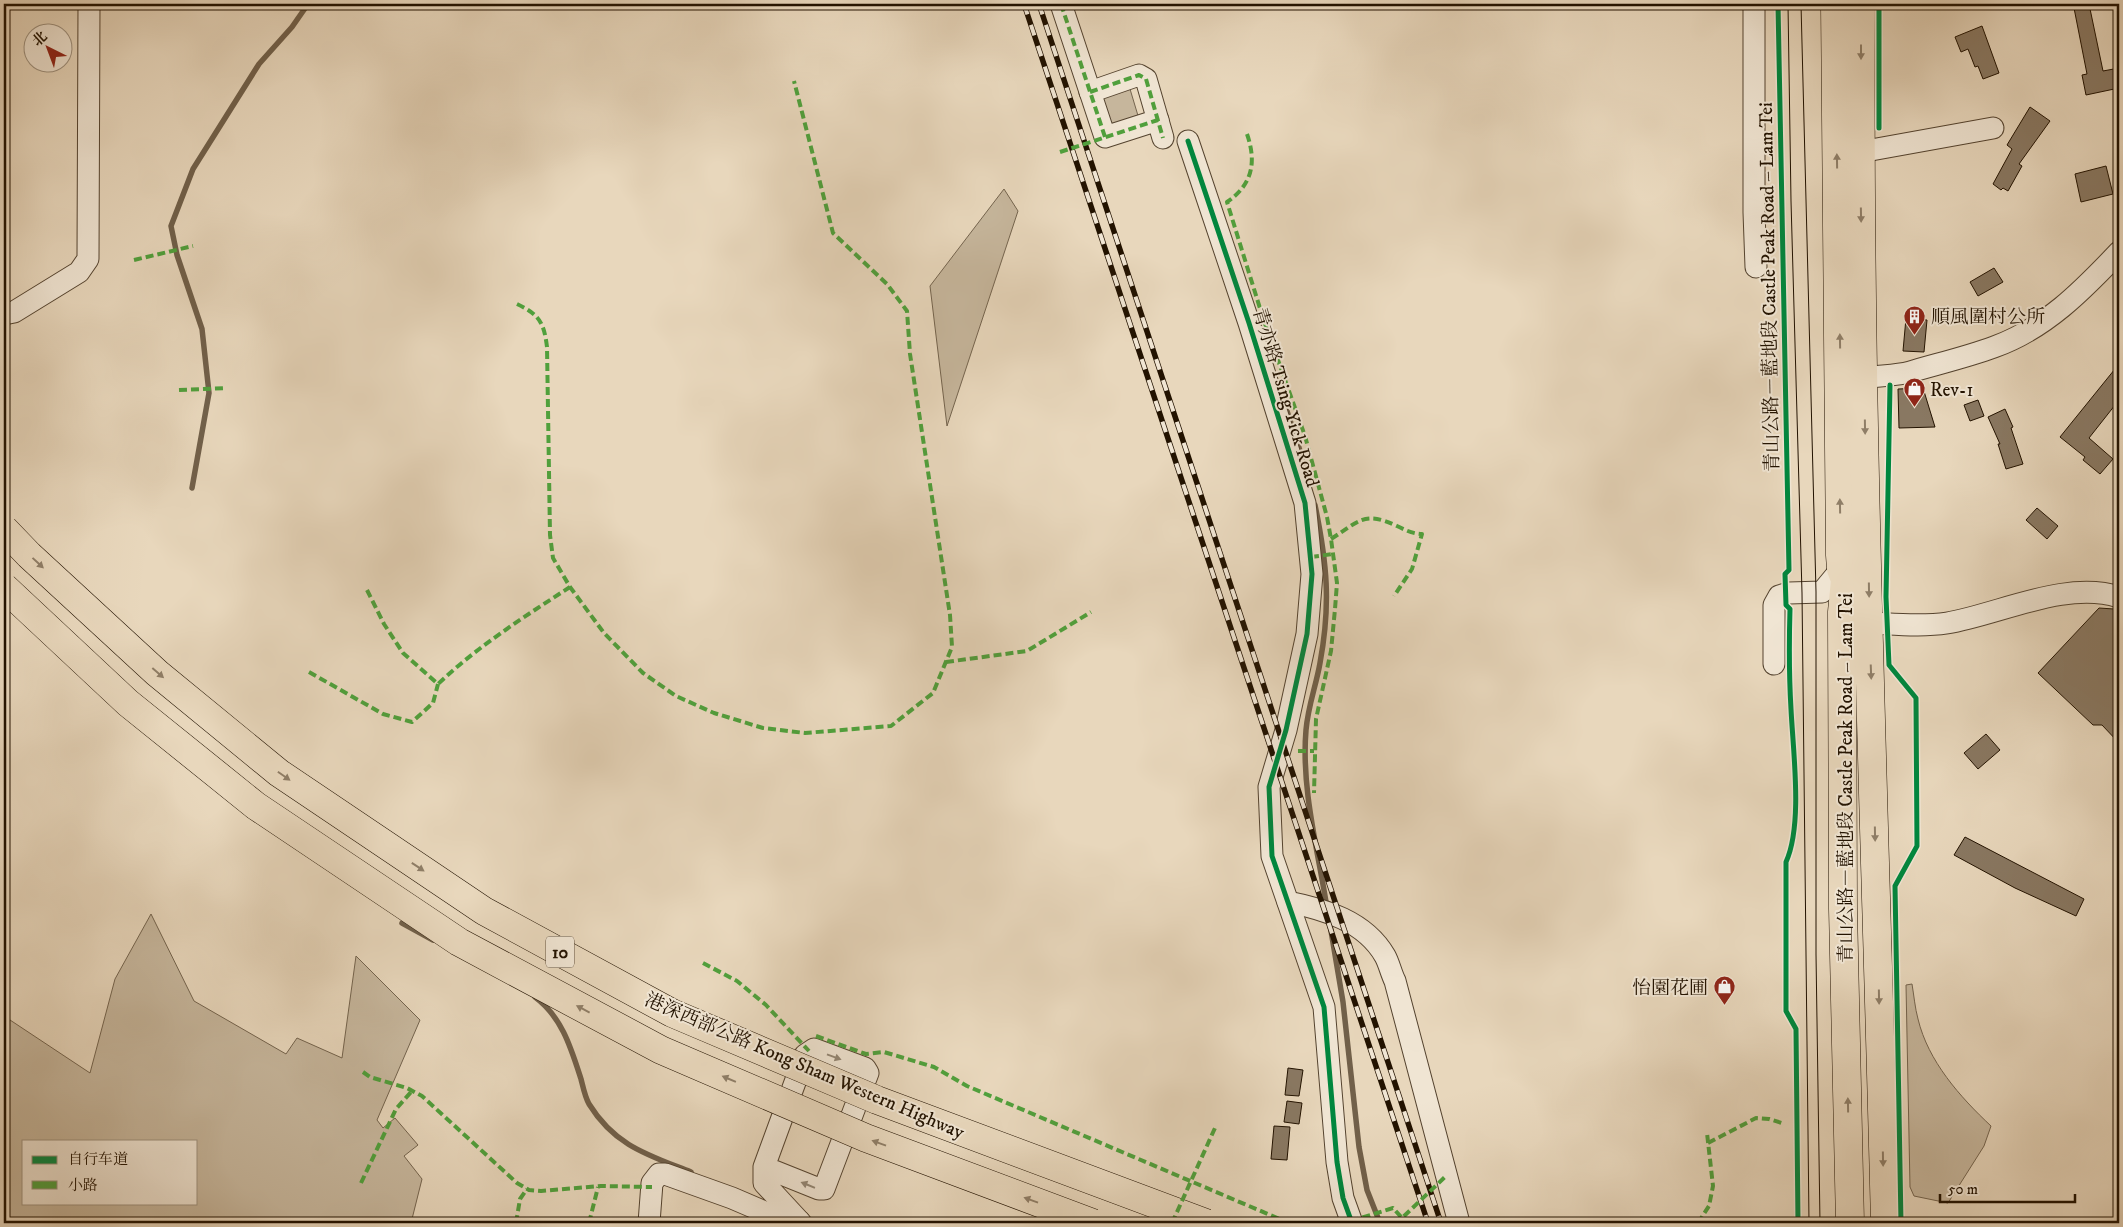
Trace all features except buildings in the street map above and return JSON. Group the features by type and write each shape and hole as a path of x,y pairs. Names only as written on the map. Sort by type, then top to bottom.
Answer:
{"main road":[{"name":"青山公路－藍地段 Castle Peak Road – Lam Tei","path":"1835,4 1852,384 1870,623 1885,1223"},
{"name":"青山公路－藍地段 Castle Peak Road – Lam Tei","path":"1850,1223 1844,918 1842,612 1845,580 1841,569 1852,384 1860,152 1861,4"},
{"name":"港深西部公路 Kong Sham Western Highway","path":"4,528 29,555 157,673 279,773 484,911 672,1013 877,1100 1206,1223"},
{"name":"10","path":"4,587 128,703 256,806 459,942 661,1050 866,1138 1093,1223"}],"street":[{"path":"4,314 14,312 79,272 88,259 89,4"},
{"path":"1061,4 1090,92 1105,137 1160,129 1146,79 1139,75 1090,92"},
{"path":"1754,4 1754,212 1756,267"},
{"path":"1860,152 1993,128"},
{"name":"青亦路 Tsing Yick Road","path":"1188,142 1255,342 1305,503 1312,574 1307,634 1286,730 1269,786 1272,856 1324,1007 1336,1162 1343,1198 1352,1223"},
{"path":"1852,384 1892,376 1994,347 2010,340 2048,318 2080,294 2119,252"},
{"path":"1822,592 1841,569"},
{"path":"1774,664 1774,605 1779,596 1789,593 1822,592 1842,612"},
{"path":"1870,623 1946,623 2060,595 2102,592 2119,597"},
{"path":"1288,902 1316,908 1348,920 1384,955 1395,981 1459,1223"},
{"path":"764,1168 818,1189 824,1189 868,1073 865,1068 814,1049 806,1055 764,1168 764,1183 800,1222"},
{"path":"649,1223 652,1183 659,1174 665,1174 788,1220 800,1222"}],"shaded area":[{"path":"1130,89 1139,119 1106,129 1097,99"},
{"path":"1004,189 1018,211 947,426 930,286"},
{"path":"151,914 194,1001 286,1054 297,1038 342,1058 356,956 420,1020 377,1120 383,1128 395,1118 418,1145 404,1156 422,1179 411,1223 4,1223 4,1016 90,1073 115,979"},
{"path":"1912,984 1918,1019 1929,1049 1937,1064 1968,1103 1991,1126 1984,1146 1948,1203 1914,1196 1910,1187 1906,985"}],"waterway":[{"path":"192,488 209,393 202,329 177,255 171,226 193,169 259,64 292,27 308,4"},
{"path":"1287,411 1306,469"},
{"path":"1315,505 1325,565 1326,622 1307,721 1305,752 1311,819 1327,908"},
{"path":"1329,919 1343,1002 1359,1147 1367,1190 1380,1223"},
{"path":"402,923 433,940"},
{"path":"535,997 559,1024 573,1056 586,1098 599,1118 610,1130 634,1147 691,1172"},
{"path":"804,1217 819,1223"}],"tram line":[{"path":"1788,4 1791,201 1802,593 1809,1223"},
{"path":"1801,4 1816,592 1816,954 1820,1223"}],"railway":[{"path":"1024,4 1428,1223"},
{"path":"1039,4 1441,1223"}],"marked path":[{"path":"1061,4 1105,137"},
{"path":"1090,92 1139,75 1146,79 1163,138"},
{"path":"517,304 531,312 540,321 547,347 550,535 553,558 570,587 604,633 643,673 676,696 714,713 763,728 805,733 891,726 933,693 952,647 950,615 910,354 907,311 887,284 833,233 794,81"},
{"path":"1060,152 1158,120"},
{"path":"1247,134 1252,154 1250,172 1242,188 1227,202 1263,318 1305,436 1327,517 1337,583 1331,651 1316,719 1314,793"},
{"path":"134,260 193,246"},
{"path":"179,390 226,388"},
{"path":"1331,539 1355,523 1369,519 1386,521 1409,531 1422,534 1412,569 1394,596"},
{"path":"1311,557 1333,554"},
{"path":"367,590 384,624 403,653 438,684 485,645 570,587"},
{"path":"946,662 1027,651 1091,612"},
{"path":"309,672 383,714 412,722 433,703 438,684"},
{"path":"1298,751 1314,751"},
{"path":"703,963 737,981 766,1005 809,1051"},
{"path":"816,1036 866,1054 884,1052 934,1067 967,1086 1289,1223"},
{"path":"363,1072 370,1077 407,1088 422,1096 517,1183 529,1190 541,1191 601,1186 652,1187"},
{"path":"361,1183 396,1109 412,1091"},
{"path":"1708,1143 1756,1118 1769,1119 1785,1124"},
{"path":"1172,1223 1215,1128"},
{"path":"1698,1223 1709,1206 1713,1186 1707,1133"},
{"path":"1351,1221 1393,1208 1402,1218 1446,1176"},
{"path":"589,1223 598,1187"},
{"path":"516,1223 520,1199 527,1189"}],"cycle path":[{"path":"1778,4 1789,570 1785,574 1786,605 1790,609 1790,684 1796,787 1794,828 1786,862 1786,1011 1796,1029 1798,1223"},
{"path":"1879,4 1879,128"},
{"path":"1188,141 1249,323 1305,503 1312,574 1307,634 1286,730 1269,787 1272,856 1324,1007 1337,1162 1343,1198 1352,1223"},
{"path":"1890,385 1886,597 1889,665 1916,698 1917,846 1895,886 1901,1223"}],"place":[{"name":"順風圍村公所","path":"1915,335"},
{"name":"Rev-1","path":"1914,408"},
{"name":"怡園花圃","path":"1724,1006"}]}
